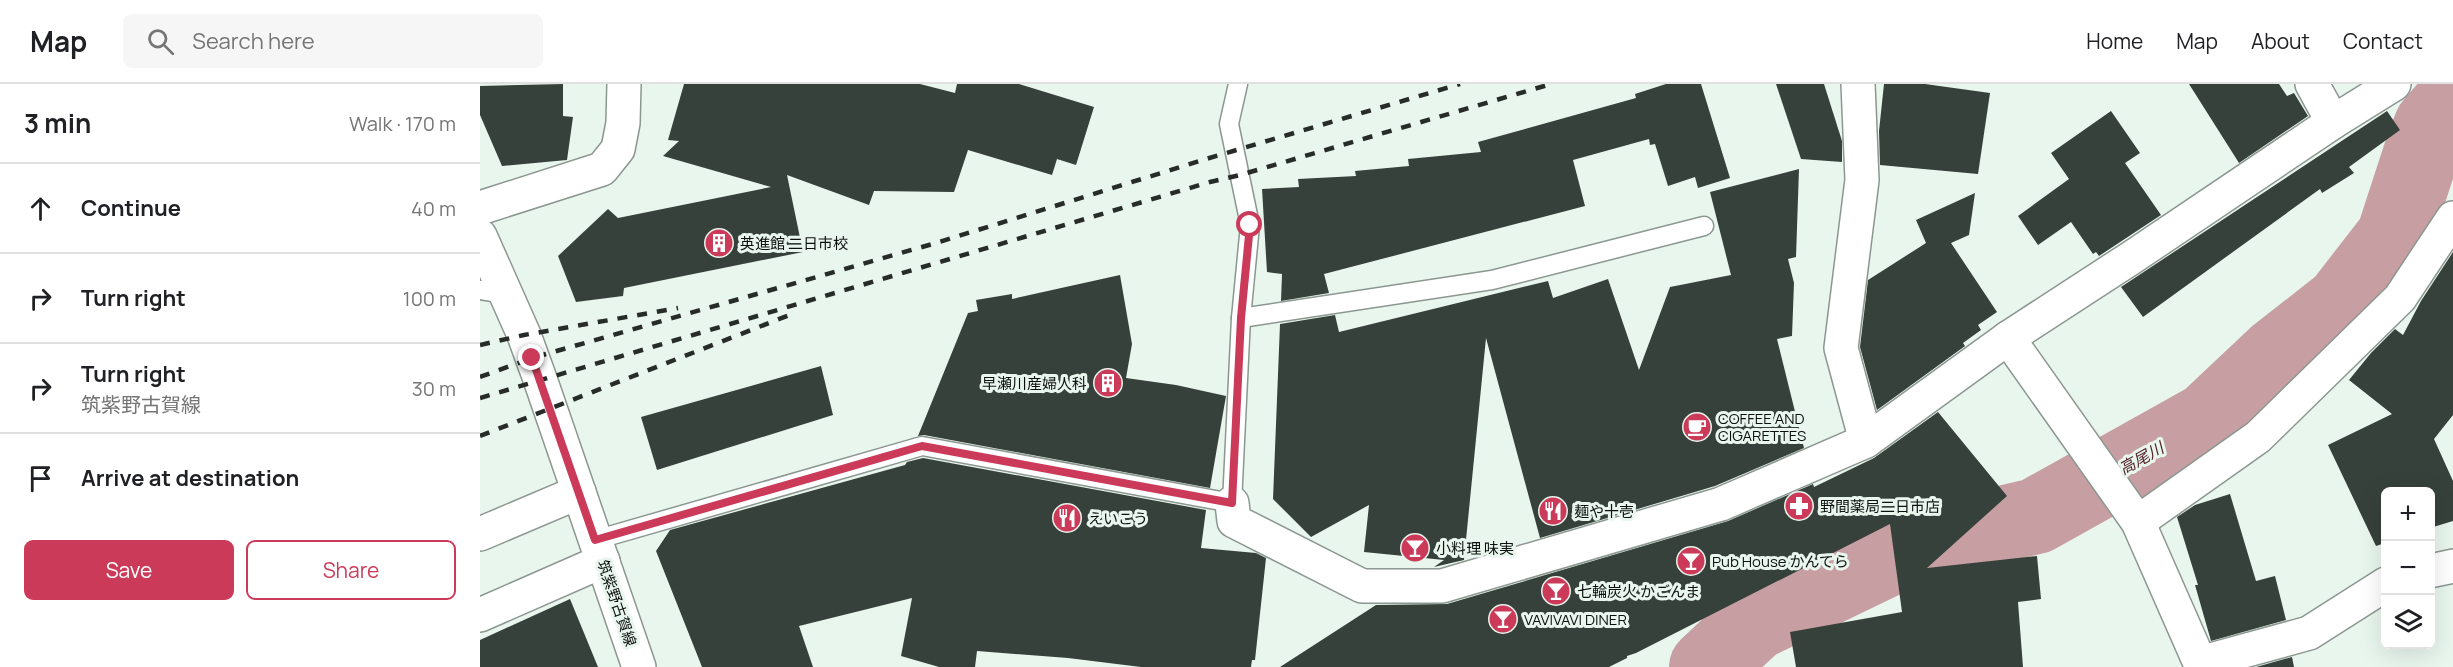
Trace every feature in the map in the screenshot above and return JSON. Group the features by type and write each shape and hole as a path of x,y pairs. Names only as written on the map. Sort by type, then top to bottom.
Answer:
{"street":[{"path":"480,208 602,168 618,149 623,123 624,84"},
{"path":"1858,84 1862,180 1841,348 1866,441"},
{"path":"2312,84 2333,122"},
{"path":"1232,503 1234,521 1362,586 1442,586 1721,504 1866,441 2008,338 2394,84"},
{"path":"2133,516 2258,437 2400,298 2453,218"},
{"name":"筑紫野古賀線","path":"480,236 492,292 524,335 639,667"},
{"path":"2008,338 2133,516 2201,665 2309,633 2381,587"},
{"path":"480,534 579,492"},
{"path":"480,615 599,551"},
{"path":"2435,570 2453,566"}],"lane":[{"path":"599,551 922,446 1232,503 1241,318 1250,225 1229,124 1238,84"},
{"path":"1241,318 1492,280 1704,226"}],"building":[{"path":"563,84 563,116 573,117 567,160 502,166 480,115 480,86"},
{"path":"684,84 920,84 955,93 957,84 1019,84 1094,107 1076,165 1057,159 1052,175 968,150 954,192 874,191 869,205 787,175 803,252 624,288 623,296 576,302 558,256 608,209 618,218 771,187 663,156 679,141 668,140"},
{"path":"1666,84 1701,84 1730,178 1698,188 1695,177 1668,186 1655,144 1650,145 1649,139 1573,160 1585,206 1324,274 1329,293 1281,301 1282,274 1267,272 1262,189 1299,187 1298,179 1356,176 1355,171 1409,166 1408,159 1481,152 1478,142 1636,98 1635,94"},
{"path":"1776,84 1824,84 1842,141 1842,162 1801,159"},
{"path":"1884,84 1925,84 1990,93 1978,174 1880,165 1879,131"},
{"path":"2189,84 2279,84 2287,96 2294,93 2308,116 2239,163"},
{"path":"2111,111 2140,153 2125,163 2161,215 2099,256 2096,252 2093,254 2071,222 2038,245 2018,216 2069,179 2051,153"},
{"path":"2387,111 2400,130 2349,167 2354,173 2322,193 2320,189 2143,317 2121,287"},
{"path":"1799,169 1796,257 1788,259 1794,283 1792,336 1777,339 1804,448 1715,486 1540,538 1486,338 1464,560 1434,567 1444,560 1364,552 1369,505 1311,537 1273,499 1280,324 1335,315 1339,332 1548,281 1553,298 1608,279 1639,370 1670,287 1731,275 1710,192"},
{"path":"1975,193 1969,235 1951,243 1997,312 1978,325 1981,330 1963,343 1965,346 1877,410 1860,347 1868,280 1926,243 1916,220"},
{"path":"2453,252 2453,415 2434,439 2453,481 2453,521 2435,526 2435,487 2381,487 2381,544 2376,546 2328,445 2392,414 2349,380 2395,329 2403,335 2421,301"},
{"path":"1120,275 1132,344 1126,378 1176,385 1226,396 1210,488 924,435 918,436 968,313 978,311 976,300 1012,294 1012,299"},
{"path":"821,366 833,415 657,470 641,417"},
{"path":"1938,412 2007,496 1927,568 2037,556 2041,599 2018,602 2023,667 1796,667 1790,632 1902,612 1890,524 1609,667 1280,667 1376,605 1447,604 1728,521 1813,484 1814,487 1874,458"},
{"path":"923,458 1206,510 1201,548 1256,553 1266,558 1255,660 1252,660 1251,667 1141,667 1068,658 977,651 975,667 939,667 901,656 912,598 799,626 813,667 702,667 656,551 670,530 905,465 907,462"},
{"path":"2230,494 2256,581 2275,576 2286,620 2211,641 2195,585 2198,585 2177,517 2195,505"},
{"path":"570,599 598,667 480,667 480,640"},
{"path":"2292,657 2294,667 2256,667"}],"waterway":[{"name":"高尾川","path":"1707,667 1754,623 1919,543 2036,516 2208,420 2277,355 2342,304 2394,237 2432,125 2453,101"}],"railway":[{"path":"480,377 532,358 936,243 1206,159 1460,84"},
{"path":"480,398 1210,182 1551,84"},
{"path":"480,345 678,308"},
{"path":"480,436 792,314"}],"place":[{"name":"英進館 二日市校","path":"719,243"},
{"name":"早瀬川産婦人科","path":"1108,383"},
{"name":"COFFEE AND CIGARETTES","path":"1697,427"},
{"name":"野間薬局二日市店","path":"1799,506"},
{"name":"麺や十壱","path":"1553,511"},
{"name":"えいこう","path":"1067,518"},
{"name":"小料理 味実","path":"1415,548"},
{"name":"Pub House かんてら","path":"1691,561"},
{"name":"七輪炭火 かごんま","path":"1556,591"},
{"name":"VAVIVAVI DINER","path":"1503,619"}],"route":[{"path":"532,358 595,540 922,446 1232,503 1241,318 1250,225"}]}
